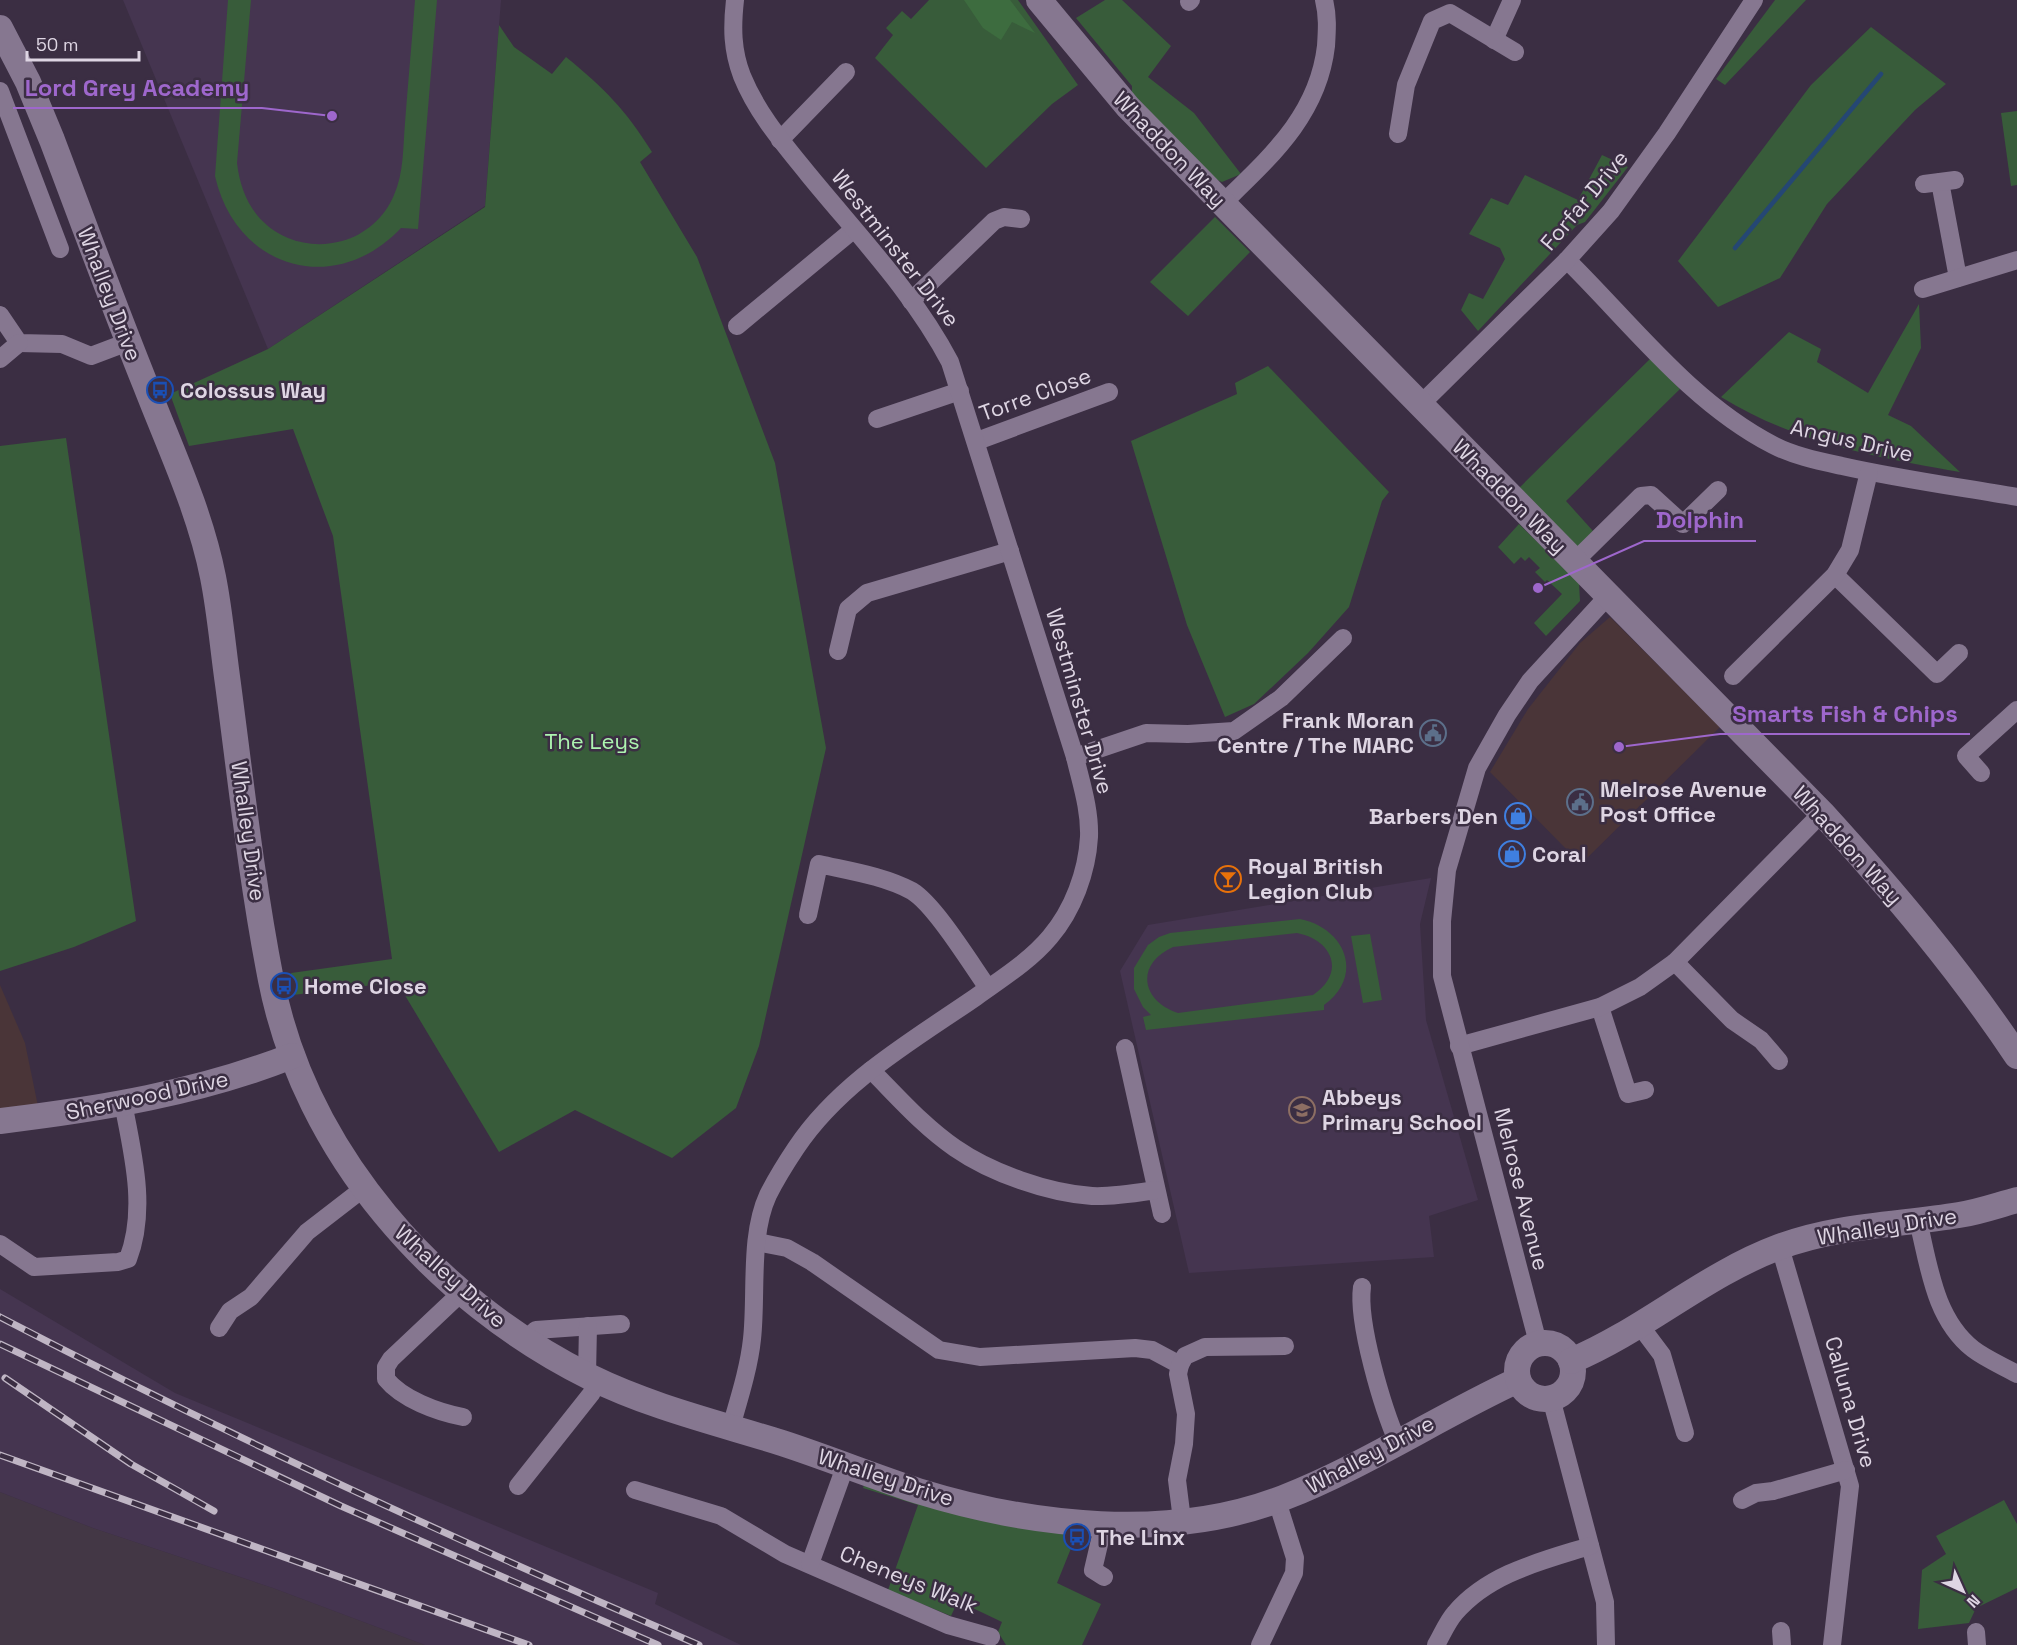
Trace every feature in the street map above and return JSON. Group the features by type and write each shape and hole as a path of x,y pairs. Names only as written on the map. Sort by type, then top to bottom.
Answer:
{"street":[{"name":"Westminster Drive","path":"731,1428 752,1341 757,1242 767,1197 796,1148 827,1108 871,1070 988,988 1025,960 1050,937 1069,909 1084,871 1089,836 1087,809 1074,757 977,441 950,362 935,334 911,301 780,140 756,105 742,74 732,32 735,0"},
{"name":"Whaddon Way","path":"1040,0 1128,107 1677,669 1724,711 1822,813 1893,891 2017,1056"},
{"path":"1222,204 1275,154 1297,125 1312,98 1324,61 1328,24 1324,0"},
{"path":"1494,40 1512,0"},
{"name":"Forfar Drive","path":"1420,405 1567,260 1611,211 1667,133 1754,0"},
{"path":"1398,134 1406,85 1432,21 1450,13 1515,52"},
{"name":"Whalley Drive","path":"0,28 28,82 52,140 194,510 213,576 272,984 292,1056 325,1127 364,1188 403,1237 462,1292 525,1340 592,1378 631,1395 846,1464 919,1491 1035,1518 1104,1523 1182,1520 1228,1514 1277,1501 1363,1463 1458,1407 1518,1380"},
{"path":"780,140 846,72"},
{"name":"Whalley Drive","path":"0,91 60,249"},
{"path":"22,150 52,140"},
{"path":"1939,182 1958,278"},
{"path":"911,301 994,221 1005,217 1021,219"},
{"path":"737,326 853,230"},
{"name":"Angus Drive","path":"1567,260 1684,379 1729,418 1773,445 1815,460 1869,472 2017,497"},
{"path":"1923,289 2017,260"},
{"path":"0,315 19,343"},
{"path":"0,360 19,343 62,344 91,356 128,342"},
{"path":"877,419 960,391"},
{"name":"Torre Close","path":"977,441 1109,392"},
{"path":"1733,676 1835,575 1850,550 1869,472"},
{"path":"1574,562 1641,496 1651,495 1683,524 1718,490"},
{"path":"838,651 848,609 867,593 1010,551"},
{"path":"1835,575 1937,674 1959,653"},
{"name":"Melrose Avenue","path":"1538,1343 1442,976 1442,921 1447,870 1477,768 1507,715 1530,681 1608,596"},
{"path":"1074,757 1146,733 1188,734 1234,731 1281,698 1343,638"},
{"path":"1981,773 1966,756 2017,710"},
{"path":"1459,1046 1600,1007 1640,987 1675,962 1822,813"},
{"path":"808,915 819,864 864,873 891,882 913,892 927,905 988,988"},
{"path":"1675,962 1732,1020 1761,1040 1779,1062"},
{"path":"1600,1007 1628,1094 1645,1090"},
{"path":"1125,1048 1162,1214"},
{"name":"Sherwood Drive","path":"0,1121 123,1103 208,1085 292,1056"},
{"path":"871,1070 916,1116 955,1148 1000,1173 1037,1185 1092,1196 1156,1190"},
{"path":"0,1244 34,1267 118,1262 128,1259 136,1240 138,1194 123,1103"},
{"path":"219,1328 230,1311 251,1297 307,1232 364,1188"},
{"name":"Whalley Drive","path":"1571,1361 1606,1347 1641,1327 1721,1273 1780,1247 1829,1231 1962,1215 2017,1200"},
{"path":"1918,1221 1937,1300 1951,1325 1973,1348 2017,1374"},
{"path":"757,1242 787,1248 812,1262 939,1350 981,1357 1135,1348 1152,1350 1180,1365"},
{"name":"Calluna Drive","path":"1780,1247 1850,1486 1832,1645"},
{"path":"1362,1287 1360,1304 1387,1418 1398,1443"},
{"path":"462,1292 391,1359 387,1367 386,1378 404,1396 463,1418"},
{"path":"525,1340 536,1330 621,1324"},
{"path":"518,1486 591,1394 588,1326"},
{"path":"1641,1327 1662,1354 1685,1433"},
{"path":"1538,1343 1554,1344 1562,1348 1571,1361 1571,1380 1566,1388 1551,1398 1527,1393 1518,1380 1518,1362 1522,1353 1538,1343"},
{"path":"1182,1520 1177,1480 1184,1444 1186,1414 1178,1374 1185,1356 1205,1347 1285,1346"},
{"path":"1551,1398 1605,1602 1606,1645"},
{"name":"Cheneys Walk","path":"810,1564 846,1464"},
{"path":"1742,1500 1756,1493 1773,1491 1846,1470"},
{"name":"Cheneys Walk","path":"634,1492 721,1516 784,1554 948,1626 991,1637"},
{"path":"1260,1645 1294,1573 1295,1558 1277,1501"},
{"path":"1104,1523 1093,1570 1104,1577"},
{"path":"1436,1645 1455,1613 1483,1588 1512,1571 1590,1546"}],"shaded area":[{"path":"123,0 501,0 485,206 268,349"},
{"path":"1610,617 1720,727 1581,864 1490,772 1528,709 1580,643"},
{"name":"Abbeys Primary School","path":"1431,878 1420,924 1426,1020 1478,1200 1429,1216 1434,1257 1189,1273 1120,971 1148,925"},
{"path":"0,985 25,1043 40,1116 0,1116"},
{"path":"0,1289 175,1393 658,1593 655,1604 741,1645 425,1645 273,1588 93,1528 0,1492"},
{"path":"0,1492 93,1528 273,1588 425,1645 0,1645"}],"green space":[{"path":"228,0 251,0 237,163 246,198 259,217 277,232 301,242 321,244 342,241 366,230 380,218 394,195 403,159 415,0 437,0 418,229 401,228 375,250 347,262 319,267 291,263 266,252 244,233 226,208 215,176"},
{"path":"929,0 1018,0 1078,85 1052,104 986,168 875,58 893,35 886,28 902,11 911,19"},
{"path":"964,0 1010,0 1035,33 1012,22 1001,40 983,28"},
{"path":"1105,0 1122,0 1171,46 1148,77 1194,113 1241,174 1222,182 1213,178 1132,94 1132,86 1076,18"},
{"path":"1775,0 1806,0 1725,85 1716,79"},
{"name":"The Leys","path":"499,25 514,47 552,74 566,57 613,100 652,152 640,162 697,257 775,463 826,748 759,1046 736,1108 672,1158 575,1110 499,1152 397,982 293,995 291,973 392,959 333,536 293,429 189,446 170,394 268,349 485,207"},
{"path":"1871,27 1946,84 1915,110 1827,204 1780,278 1718,307 1678,261 1811,85"},
{"path":"2017,111 2017,185 2011,186 2001,113"},
{"path":"1602,155 1628,167 1585,222 1577,225 1478,331 1461,310 1469,293 1483,299 1505,259 1500,248 1469,234 1491,198 1508,205 1525,175 1578,200"},
{"path":"1215,217 1250,252 1188,316 1150,282"},
{"path":"1919,304 1921,348 1888,415 1911,426 1960,472 1867,454 1807,437 1749,413 1721,397 1789,332 1821,349 1817,362 1868,393"},
{"path":"1650,359 1680,389 1566,501 1593,531 1574,551 1516,491"},
{"path":"1268,366 1389,492 1382,501 1349,607 1308,653 1254,704 1225,717 1187,625 1131,441 1237,394 1235,383"},
{"path":"66,438 136,921 74,947 0,971 0,446"},
{"path":"1519,524 1579,583 1580,601 1546,636 1534,623 1562,594 1535,572 1540,568 1529,557 1525,561 1521,557 1514,564 1498,547"},
{"path":"1300,919 1316,924 1338,942 1344,954 1346,967 1344,980 1337,993 1324,1005 1324,1010 1146,1030 1143,1017 1151,1015 1143,1007 1134,989 1134,968 1148,945 1170,933","holes":["1297,933 1309,937 1327,950 1332,968 1323,986 1313,995 1178,1013 1156,1000 1147,982 1148,972 1153,963 1161,954 1173,947"]},
{"path":"1370,934 1382,1000 1363,1003 1351,936"},
{"path":"865,1482 1078,1531 1057,1583 1101,1604 1082,1645 1006,1645 998,1632 1002,1622 958,1601 951,1616 888,1590 918,1505 863,1488"},
{"path":"2004,1500 2017,1524 2017,1588 1976,1608 1969,1623 1918,1629 1922,1570 1946,1554 1936,1536"}],"waterway":[{"path":"1735,248 1881,74"}],"railway":[{"path":"0,1317 172,1404 346,1487 699,1645"},
{"path":"0,1344 341,1506 658,1645"},
{"path":"5,1378 131,1464 214,1511"},
{"path":"0,1455 529,1645"}],"place":[{"name":"Lord Grey Academy","path":"332,116"},
{"name":"Colossus Way","path":"160,390"},
{"name":"Dolphin","path":"1538,588"},
{"name":"Frank Moran Centre / The MARC","path":"1433,733"},
{"name":"Smarts Fish & Chips","path":"1619,747"},
{"name":"Melrose Avenue Post Office","path":"1580,802"},
{"name":"Barbers Den","path":"1518,816"},
{"name":"Coral","path":"1512,854"},
{"name":"Royal British Legion Club","path":"1228,879"},
{"name":"Home Close","path":"284,986"},
{"name":"Abbeys Primary School","path":"1302,1110"},
{"name":"The Linx","path":"1077,1537"}]}
